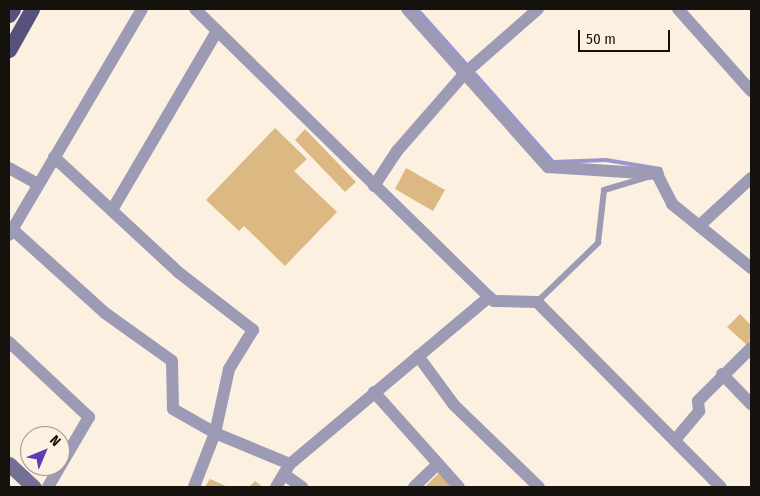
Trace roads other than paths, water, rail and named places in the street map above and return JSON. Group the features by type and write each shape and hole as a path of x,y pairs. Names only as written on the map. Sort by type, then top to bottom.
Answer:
{"main road":[{"path":"9,15 12,9"},
{"path":"9,50 32,9"}],"street":[{"path":"142,9 10,232 105,314 172,361 173,409 287,470 302,487"},
{"path":"194,9 489,297 494,301 537,302 721,487"},
{"path":"407,9 548,167 657,174 672,204 751,268"},
{"path":"374,186 398,151 465,73 538,9"},
{"path":"678,9 751,91"},
{"path":"112,210 217,31"},
{"path":"54,157 178,272 253,330 229,369 215,433 194,487"},
{"path":"9,168 38,184"},
{"path":"699,226 751,178"},
{"path":"276,487 287,470 374,392 489,297"},
{"path":"9,342 89,417 48,487"},
{"path":"675,440 699,411 698,401 722,374 751,348"},
{"path":"418,356 454,405 539,487"},
{"path":"722,374 751,404"},
{"path":"374,392 437,465 459,487"},
{"path":"9,464 34,487"},
{"path":"414,487 437,465"}],"lane":[{"path":"537,302 598,243 604,190 657,174"}],"waterway":[{"path":"417,9 466,64"},
{"path":"475,74 553,162 606,160 660,169 662,173"}]}
